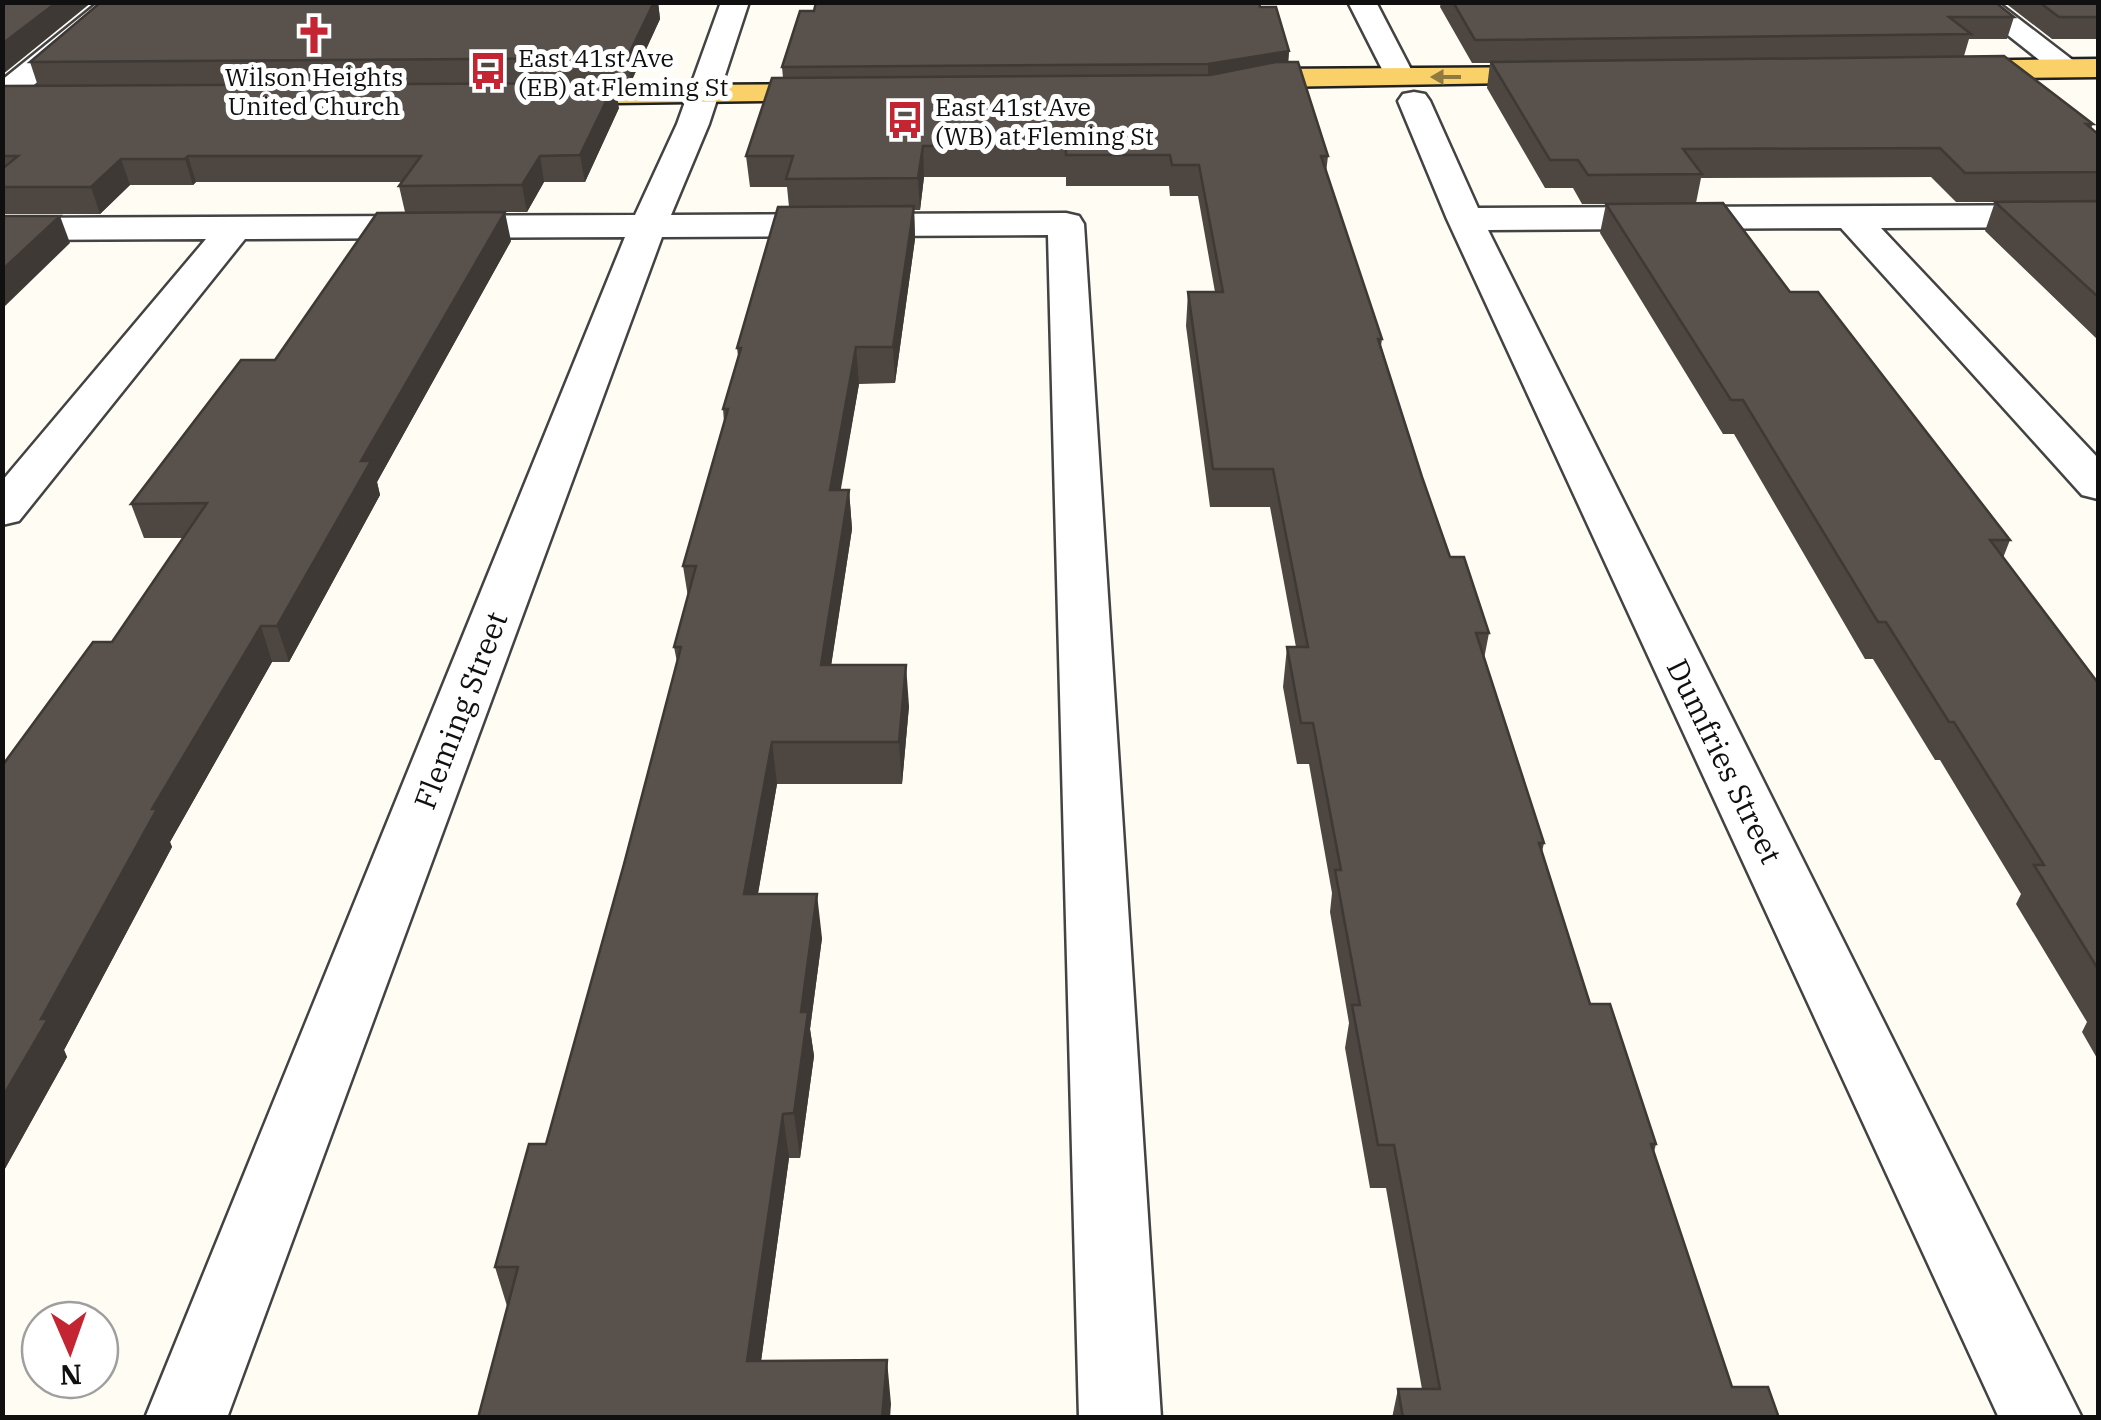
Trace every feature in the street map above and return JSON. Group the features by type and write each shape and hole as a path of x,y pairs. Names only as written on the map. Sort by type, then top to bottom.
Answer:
{"main road":[{"path":"1914,71 2084,68"},
{"path":"1407,90 1273,78 1208,90 1268,102 1407,90 1584,88"},
{"path":"512,95 861,93"},
{"path":"2,97 42,98"}],"street":[{"path":"2,97 116,2"},
{"name":"Fleming Street","path":"186,1418 648,226 705,94 735,2"},
{"name":"Dumfries Street","path":"1362,2 2041,1418"},
{"path":"1979,2 2084,68"},
{"path":"1465,219 2098,216"},
{"path":"1851,218 2098,485"},
{"path":"2,230 1066,224 1120,1418"},
{"path":"2,510 234,229"}],"building":[{"path":"2,2 57,2 2,44"},
{"path":"101,2 654,2 627,58 30,62"},
{"path":"816,2 1259,2 1260,7 1276,7 1289,51 1208,64 782,67 800,11 814,11"},
{"path":"1453,2 1995,2 2014,17 1949,17 1971,34 1475,40"},
{"path":"2039,2 2098,2 2098,17 2059,17"},
{"path":"2004,56 2093,124 2086,124 2098,134 2098,172 1965,173 1940,148 1683,149 1702,174 1588,175 1578,160 1550,160 1491,62"},
{"path":"1276,62 1298,62 1328,156 1321,156 1382,339 1378,339 1422,477 1450,557 1464,557 1489,633 1476,633 1544,843 1539,843 1590,1004 1610,1004 1656,1144 1651,1144 1732,1387 1768,1387 1779,1418 1403,1418 1398,1389 1440,1389 1394,1145 1378,1145 1352,1005 1360,1005 1335,870 1341,870 1313,723 1301,723 1287,647 1308,647 1273,469 1213,469 1188,292 1223,292 1199,165 1172,165 1170,155 1066,155 1066,146 923,146 918,178 786,179 793,156 746,156 772,78 1210,75"},
{"path":"615,83 580,155 540,156 522,185 399,186 421,156 188,156 121,159 91,187 2,187 2,169 18,156 2,156 2,86"},
{"path":"2098,201 2098,297 1995,202"},
{"path":"1723,203 1790,292 1818,292 2010,540 1990,540 2098,683 2098,969 2034,865 2044,865 1954,722 1949,722 1886,622 1878,622 1743,400 1731,400 1606,204"},
{"path":"914,206 893,347 856,347 830,490 849,490 821,665 906,665 899,742 772,742 744,894 817,894 801,1012 808,1012 794,1113 783,1114 747,1361 887,1360 882,1418 478,1418 518,1267 495,1267 529,1144 546,1144 624,864 681,647 674,647 696,566 683,566 728,409 723,409 741,348 737,348 778,207"},
{"path":"505,212 361,461 371,461 277,626 261,626 152,809 157,809 41,1019 48,1019 2,1098 2,766 93,642 112,642 207,503 131,504 241,360 275,360 377,213"},
{"path":"2,216 60,216 2,270"}],"place":[{"name":"Wilson Heights United Church","path":"314,35"},
{"name":"East 41st Ave (EB) at Fleming St","path":"488,71"},
{"name":"East 41st Ave (WB) at Fleming St","path":"905,120"}]}
